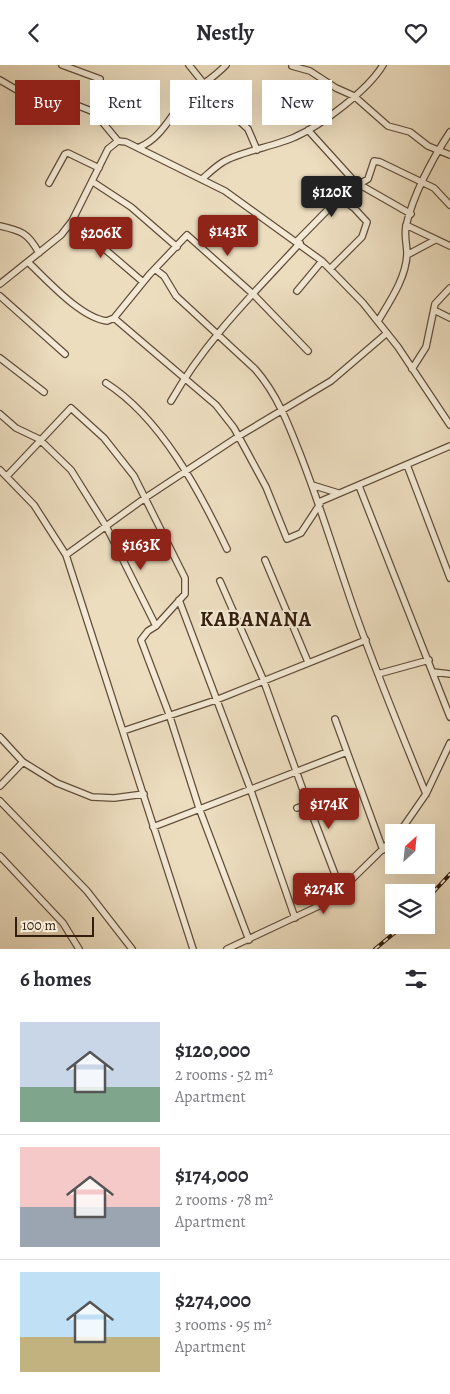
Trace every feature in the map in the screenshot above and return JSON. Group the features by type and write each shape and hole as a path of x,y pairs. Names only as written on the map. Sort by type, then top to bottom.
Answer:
{"street":[{"path":"62,65 100,79"},
{"path":"189,65 201,80"},
{"path":"209,80 226,65"},
{"path":"292,65 310,71 336,88 354,96 388,126 410,133 437,151 450,155"},
{"path":"202,179 224,161 294,138 308,130 375,78 383,65"},
{"path":"0,80 15,89"},
{"path":"80,106 94,112 118,141 140,147 245,204 322,261 378,321 450,425"},
{"path":"140,147 158,136 170,120"},
{"path":"243,125 248,129 256,151"},
{"path":"308,130 356,184 410,214"},
{"path":"378,321 400,282 407,255 406,225 410,214 437,151 450,132"},
{"path":"0,284 29,263 61,235 72,221 108,149 118,141"},
{"path":"49,183 65,154 68,153 99,168"},
{"path":"171,401 184,377 217,333 338,197 356,184 368,179 374,161 394,168 434,188 450,205"},
{"path":"93,182 131,207 177,247"},
{"path":"330,269 362,237 367,223 354,208 338,197"},
{"path":"72,221 142,281"},
{"path":"406,225 450,247"},
{"path":"0,226 23,232 30,238 39,253"},
{"path":"29,263 59,291 93,318 107,321 114,318 142,281 188,235 253,294 308,351"},
{"path":"407,255 435,240"},
{"path":"297,291 322,261"},
{"path":"155,269 164,276 176,297 217,333 264,379 282,411 320,503 347,591 426,794"},
{"path":"412,369 426,347 438,299 450,288"},
{"path":"0,296 65,354"},
{"path":"434,310 450,318"},
{"path":"114,318 216,405 239,436 266,487 280,519 281,529 287,539 301,533 320,503 338,493 359,486 450,446"},
{"path":"66,555 145,498 239,436 331,381 387,333"},
{"path":"0,358 44,393"},
{"path":"106,383 150,423 186,471 206,504 227,549"},
{"path":"7,476 39,439 71,408 104,438 134,476 185,578 185,594 141,640 169,714 199,809 250,940"},
{"path":"0,414 16,428 39,439 71,470 106,525 156,626"},
{"path":"407,465 450,578"},
{"path":"0,470 34,505 66,555 193,949"},
{"path":"312,485 338,493"},
{"path":"359,486 370,519 429,660 450,717"},
{"path":"265,560 308,663"},
{"path":"220,581 263,679 341,890"},
{"path":"179,601 250,788 295,918"},
{"path":"123,731 216,699 366,640"},
{"path":"378,674 429,660"},
{"path":"433,672 450,674"},
{"path":"228,949 321,905 341,890 383,850 335,719"},
{"path":"0,737 23,762 42,776 92,797 114,799 144,794"},
{"path":"405,824 426,794 450,743"},
{"path":"153,827 347,752"},
{"path":"0,785 23,762"},
{"path":"0,801 87,891 132,949"},
{"path":"297,808 308,804"},
{"path":"0,856 63,923 79,949"}],"railway":[{"path":"435,890 450,874"},
{"path":"375,949 393,934"}],"district":[{"name":"KABANANA","path":"256,619"}]}
